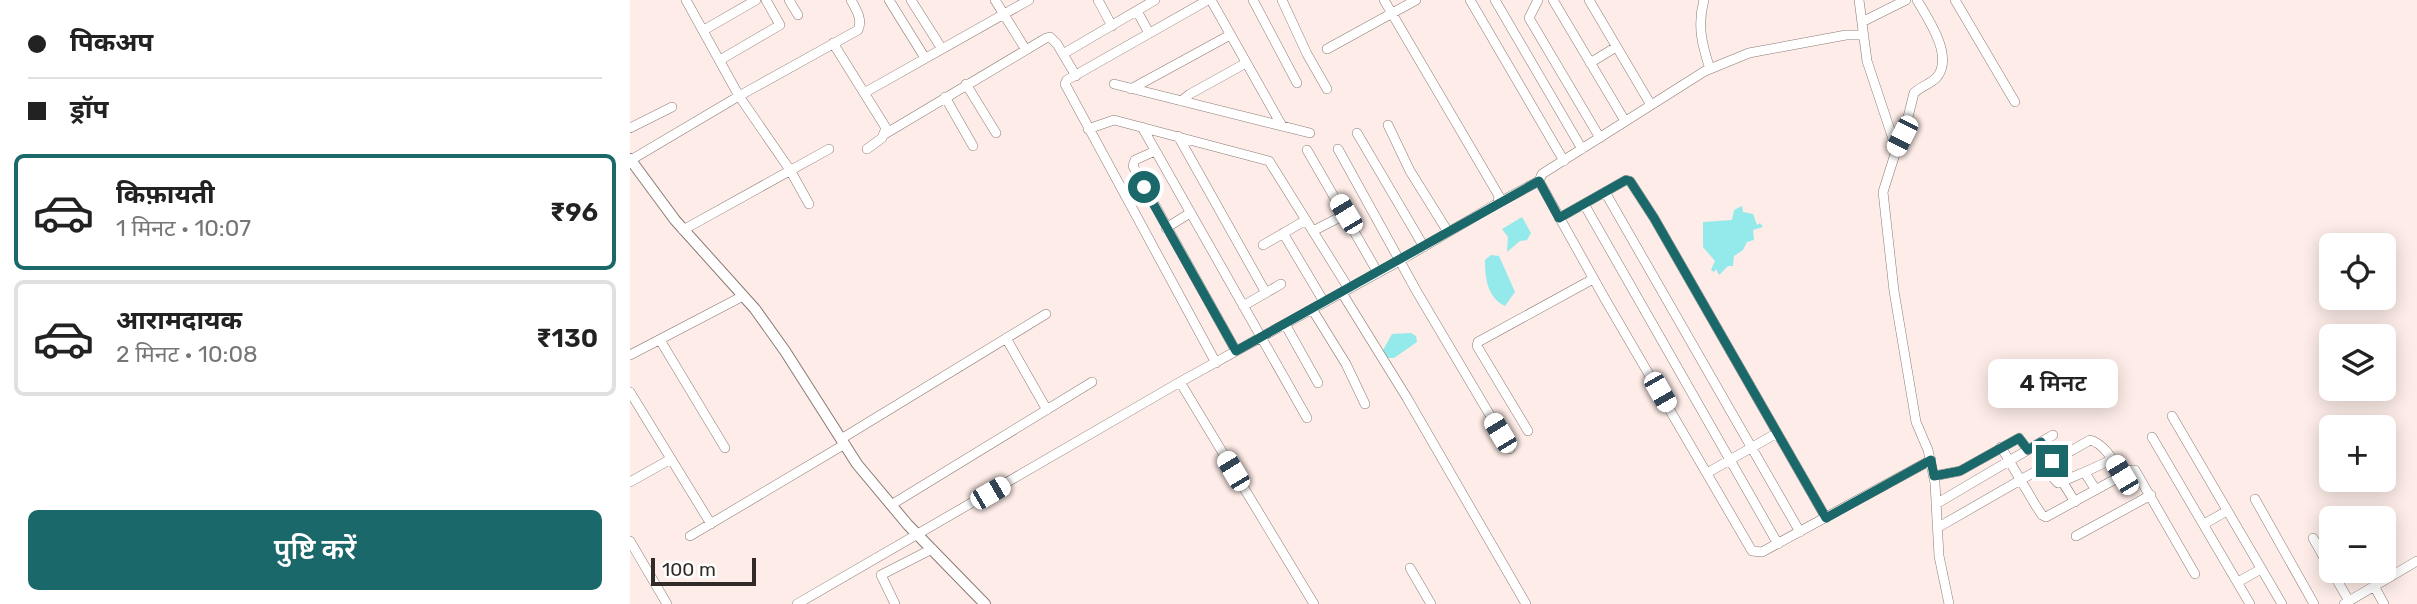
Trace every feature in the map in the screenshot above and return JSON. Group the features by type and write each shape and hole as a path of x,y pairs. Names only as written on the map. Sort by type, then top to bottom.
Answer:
{"street":[{"path":"686,0 739,96 790,170 809,204"},
{"path":"704,30 756,0"},
{"path":"720,60 780,25 766,0"},
{"path":"789,0 798,15"},
{"path":"851,0 861,25 858,30 630,160 684,230 743,296 785,351 857,464 891,505 985,604"},
{"path":"889,0 925,58"},
{"path":"911,0 942,49"},
{"path":"995,0 1026,50"},
{"path":"864,93 1029,0"},
{"path":"1098,0 1112,26"},
{"path":"1063,54 1155,0"},
{"path":"1216,363 1065,84 1067,80 1209,0 1282,126"},
{"path":"1253,0 1297,83"},
{"path":"1282,0 1327,89"},
{"path":"1384,0 1499,196 1498,203"},
{"path":"1327,49 1416,0"},
{"path":"1470,0 1564,160"},
{"path":"1495,0 1582,149"},
{"path":"1538,0 1529,18 1600,138"},
{"path":"1553,0 1625,121"},
{"path":"1589,0 1651,105"},
{"path":"1704,0 1699,30 1710,69"},
{"path":"1858,0 1867,61 1895,149"},
{"path":"1863,22 1906,0"},
{"path":"1917,0 1939,40 1942,68 1933,81 1914,93 1883,192 1894,291 1916,422 1931,460 1934,476 1940,556 1949,604"},
{"path":"1955,0 2015,102"},
{"path":"1138,11 1149,33"},
{"path":"1131,89 1230,35"},
{"path":"797,604 1180,382 1539,181 1542,174 1690,79 1749,52 1864,35"},
{"path":"867,149 886,134 966,84 1050,37 1076,76"},
{"path":"833,43 884,124 886,134"},
{"path":"1590,63 1616,47"},
{"path":"1181,102 1190,94 1247,63"},
{"path":"966,84 996,133"},
{"path":"1114,84 1310,133"},
{"path":"945,97 972,146"},
{"path":"630,128 672,107"},
{"path":"1088,130 1114,120 1269,161 1313,231 1526,604"},
{"path":"1388,125 1410,171 1448,232"},
{"path":"1142,127 1307,418"},
{"path":"1357,133 1424,247"},
{"path":"1178,136 1266,293"},
{"path":"684,230 829,149"},
{"path":"1338,149 1510,449"},
{"path":"1307,150 1378,273"},
{"path":"1155,151 1133,163 1166,228 1236,351"},
{"path":"1559,218 1626,180 1633,184 1826,518"},
{"path":"1539,181 1752,551 1762,552 1778,544 1931,460"},
{"path":"1605,192 1800,532"},
{"path":"1584,204 1778,544"},
{"path":"1166,228 1190,213"},
{"path":"1313,231 1346,214"},
{"path":"1263,245 1306,220"},
{"path":"1283,233 1324,302"},
{"path":"1528,431 1477,346 1478,342 1593,279"},
{"path":"1243,306 1281,284"},
{"path":"630,355 743,296"},
{"path":"1312,309 1346,365 1365,404"},
{"path":"690,536 1046,314"},
{"path":"1285,324 1318,383"},
{"path":"1006,338 1047,410"},
{"path":"660,340 725,448"},
{"path":"891,505 1092,382"},
{"path":"1180,382 1314,604"},
{"path":"630,392 710,524"},
{"path":"2172,416 2282,604"},
{"path":"1707,473 1777,433"},
{"path":"1936,504 2053,435"},
{"path":"2152,437 2250,604"},
{"path":"1934,476 1960,471 2019,438 2028,450"},
{"path":"1937,528 2093,440 2112,458 2122,475"},
{"path":"2041,442 2052,461"},
{"path":"2001,447 2042,515 2051,516 2135,470 2195,574"},
{"path":"630,482 671,458"},
{"path":"2043,467 2056,482 2085,472 2112,458"},
{"path":"2085,472 2096,490"},
{"path":"2062,481 2075,502"},
{"path":"2076,536 2151,495"},
{"path":"2255,499 2314,604"},
{"path":"2204,524 2227,511"},
{"path":"2313,538 2319,549"},
{"path":"630,541 667,604"},
{"path":"895,604 881,575 932,549"},
{"path":"2337,583 2346,603 2417,561"},
{"path":"1410,568 1432,604"},
{"path":"2238,582 2262,569"},
{"path":"2374,586 2384,604"}],"water":[{"path":"1742,206 1743,212 1753,214 1757,225 1760,223 1763,227 1753,230 1754,240 1747,242 1743,250 1734,256 1733,266 1728,266 1719,275 1716,269 1714,272 1711,270 1715,261 1703,247 1703,222 1732,220 1734,210"},
{"path":"1522,217 1531,233 1527,240 1520,241 1507,252 1508,237 1502,229"},
{"path":"1491,255 1499,256 1515,292 1505,306 1494,298 1488,286 1485,260"},
{"path":"1411,333 1416,336 1417,342 1394,358 1387,358 1382,352 1392,334"}],"route":[{"path":"1144,187 1236,351 1539,181 1559,218 1626,180 1630,181 1654,218 1826,518 1931,460 1934,476 1952,474 2019,438 2028,450 2041,442 2052,461"}]}
